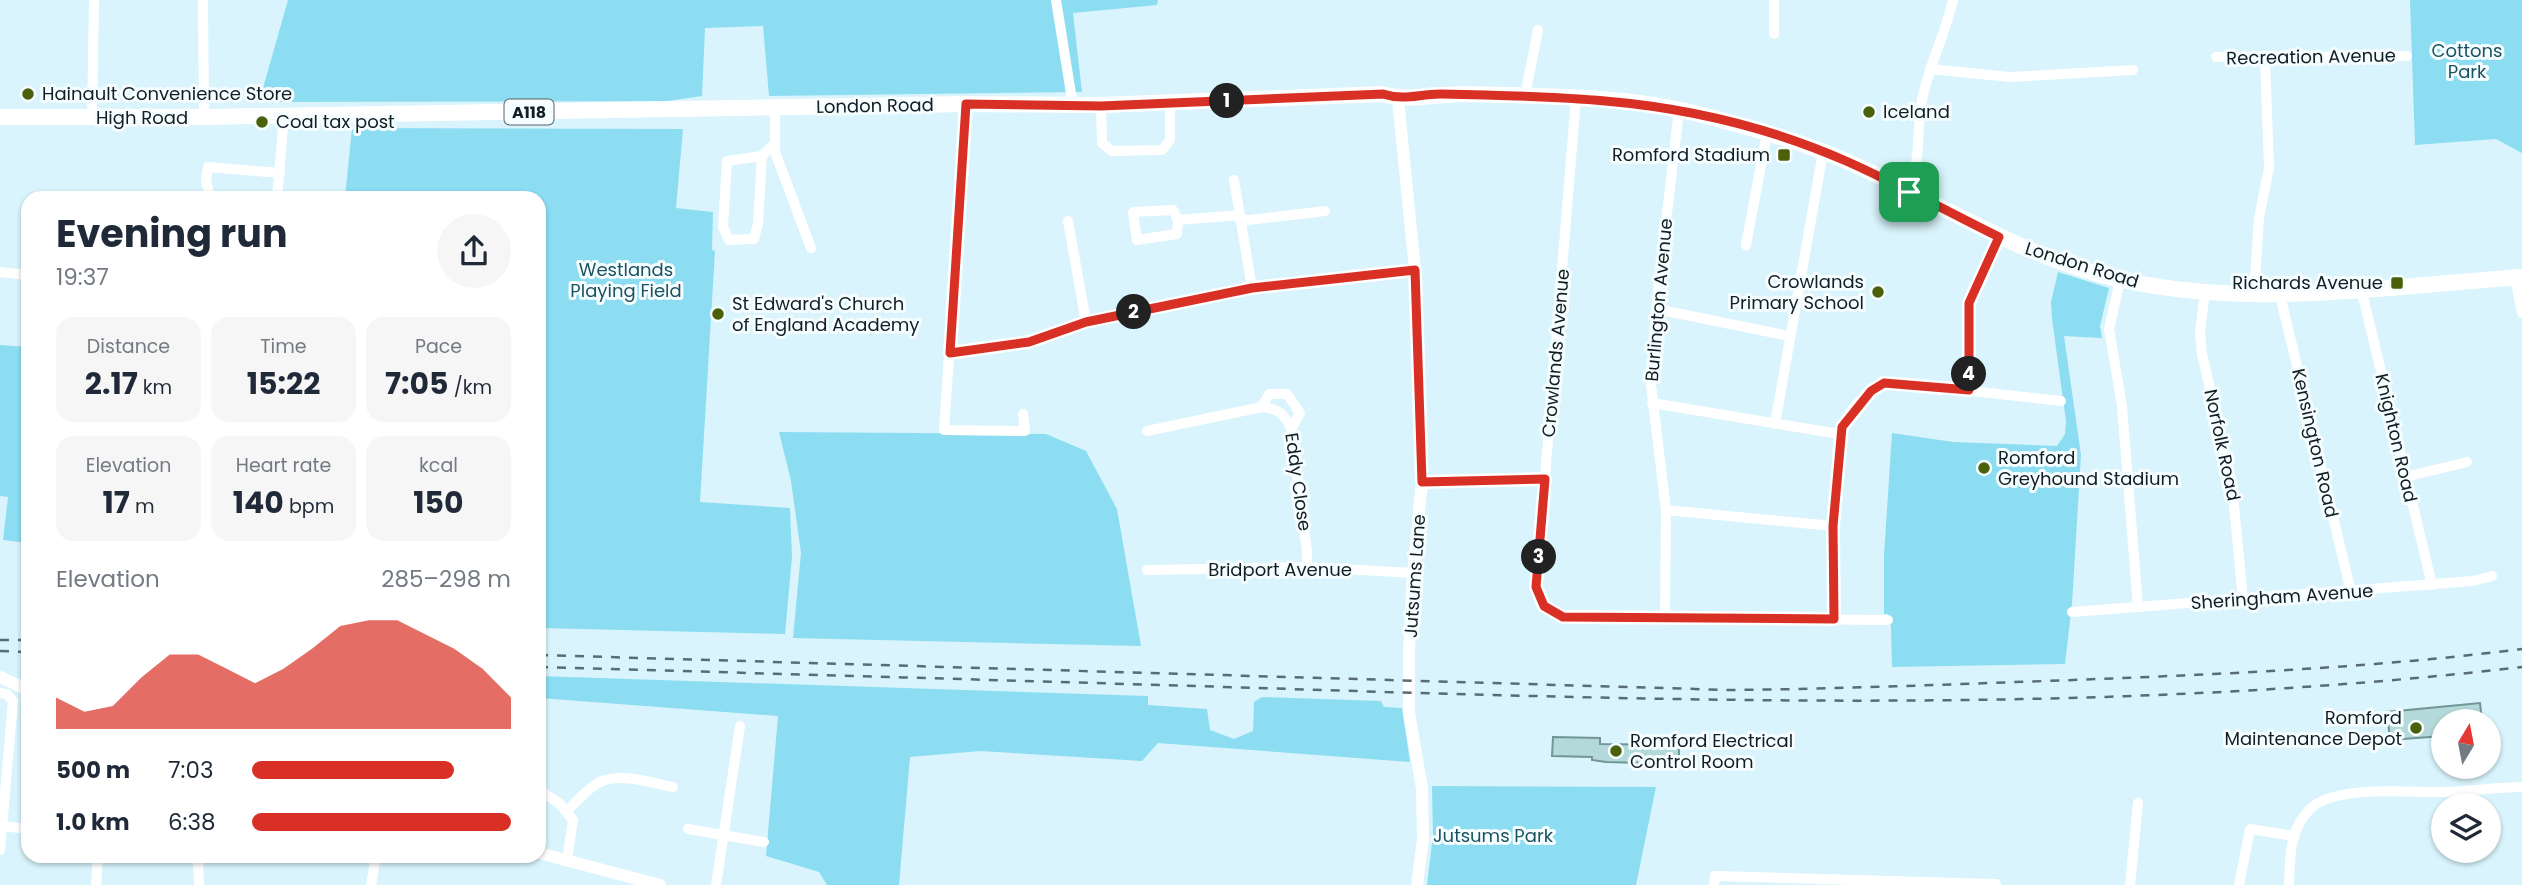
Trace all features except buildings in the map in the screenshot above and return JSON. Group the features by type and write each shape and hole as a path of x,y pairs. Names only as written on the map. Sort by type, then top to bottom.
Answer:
{"main road":[{"name":"London Road","path":"284,115 966,104 1101,106 1383,94 1398,99 1434,94 1576,98 1679,110 1767,133 1822,152 1999,237 2065,263 2120,279 2205,291 2280,295 2362,292 2518,277"},
{"name":"High Road","path":"0,117 284,115"}],"street":[{"path":"92,118 94,0"},
{"path":"203,0 204,117"},
{"path":"1056,0 1073,106"},
{"path":"1774,0 1774,34"},
{"path":"1909,192 1917,169 1921,106 1953,0"},
{"path":"1525,96 1538,30"},
{"name":"Recreation Avenue","path":"2216,57 2407,56"},
{"path":"2253,295 2259,218 2269,168 2266,58"},
{"path":"1930,69 2010,77 2133,70"},
{"name":"Crowlands Avenue","path":"1576,98 1536,587 1544,606 1563,617 1665,617"},
{"name":"Jutsums Lane","path":"1398,99 1415,270 1422,482 1413,573 1409,713 1422,780 1423,827 1417,885"},
{"path":"1101,106 1102,143 1112,151 1162,150 1170,140 1170,103"},
{"path":"966,104 944,430 1025,430 1023,414"},
{"path":"775,108 774,144 811,248"},
{"name":"Burlington Avenue","path":"1665,617 1666,510 1652,403 1656,309 1679,110"},
{"path":"278,191 284,115"},
{"path":"1746,245 1767,133"},
{"path":"762,156 758,224 754,240 729,240 723,228 727,161 762,156 774,144"},
{"path":"1775,424 1822,152"},
{"path":"208,191 206,180 208,167 280,173"},
{"path":"1234,180 1252,288"},
{"path":"1173,210 1178,220 1177,234 1137,240 1133,212 1173,210"},
{"path":"1178,220 1325,211"},
{"path":"1068,221 1086,322"},
{"path":"1969,390 1969,303 1999,237"},
{"path":"950,353 1029,342 1086,322 1252,288 1415,270"},
{"path":"0,272 21,274"},
{"path":"2518,277 2522,313"},
{"path":"2120,279 2109,329 2123,419 2138,607"},
{"name":"Norfolk Road","path":"2205,291 2200,332 2202,354 2232,483 2243,600"},
{"name":"Knighton Road","path":"2362,292 2432,584"},
{"name":"Kensington Road","path":"2280,295 2351,592"},
{"path":"1656,309 1789,336"},
{"path":"1834,619 1833,526 1839,434 1849,415 1871,391 1884,383 2060,401"},
{"path":"1147,431 1262,407 1269,394 1287,394 1300,412 1292,429"},
{"path":"1652,403 1839,434"},
{"name":"Eddy Close","path":"1262,407 1275,408 1285,415 1292,429 1307,567"},
{"path":"2405,477 2467,462"},
{"path":"1422,482 1545,479"},
{"path":"1666,510 1833,526"},
{"name":"Bridport Avenue","path":"1147,570 1307,567 1413,573"},
{"name":"Sheringham Avenue","path":"2072,612 2351,592 2492,576"},
{"path":"1665,617 1888,620"},
{"path":"0,677 21,687"},
{"path":"0,850 12,724 6,695"},
{"path":"716,885 740,726"},
{"path":"566,812 586,792 605,780 625,779 673,787"},
{"path":"2289,885 2293,836 2309,810 2329,799 2359,794 2522,787"},
{"path":"546,795 559,803 573,820 567,861"},
{"path":"2130,885 2137,803"},
{"path":"2,826 21,828"},
{"path":"688,829 764,842"},
{"path":"2239,885 2250,829 2293,836"},
{"path":"546,855 660,885"},
{"path":"96,885 98,863"},
{"path":"198,863 199,885"},
{"path":"371,885 375,863"},
{"path":"1715,881 1996,884"}],"green space":[{"path":"288,0 1158,0 1157,5 1073,13 1082,92 769,96 763,26 705,28 702,96 667,101 259,102"},
{"name":"Cottons Park","path":"2410,0 2522,0 2522,153 2496,139 2415,145"},
{"name":"Westlands Playing Field","path":"352,128 683,129 676,208 713,212 712,250 715,251 700,502 790,508 792,557 785,634 546,628 546,191 346,191"},
{"name":"Romford Greyhound Stadium","path":"2058,272 2109,288 2100,326 2102,338 2064,336 2081,455 2072,604 2065,664 1892,667 1891,627 1888,614 1884,614 1884,555 1892,433 1953,442 2057,446 2065,434 2066,421 2051,302"},
{"path":"0,345 21,346 21,542 3,540 8,497 0,496"},
{"path":"779,432 1046,434 1086,451 1117,509 1141,646 793,638 801,553 791,481"},
{"path":"546,676 1148,696 1148,705 1207,709 1210,730 1234,739 1253,731 1254,702 1262,697 1381,701 1384,707 1402,708 1410,762 1158,743 1142,761 980,751 910,757 899,885 827,885 819,872 766,856 778,716 546,699"},
{"name":"Jutsums Park","path":"1432,786 1656,787 1636,885 1427,885 1433,835"}],"railway":[{"path":"0,640 21,640"},
{"path":"546,655 1729,690 2242,673 2354,666 2522,649"},
{"path":"0,651 21,652"},
{"path":"546,667 1528,696 1813,701 2097,697 2238,691 2522,667"}],"place":[{"name":"Hainault Convenience Store","path":"28,94"},
{"name":"Iceland","path":"1869,112"},
{"name":"Coal tax post","path":"262,122"},
{"name":"Romford Stadium","path":"1784,155"},
{"name":"Richards Avenue","path":"2397,283"},
{"name":"Crowlands Primary School","path":"1878,292"},
{"name":"St Edward's Church of England Academy","path":"718,314"},
{"name":"Romford Greyhound Stadium","path":"1984,468"},
{"name":"Romford Maintenance Depot","path":"2416,728"},
{"name":"Romford Electrical Control Room","path":"1616,751"}],"route":[{"path":"1383,94 1398,99 1434,94 1576,98 1665,107 1767,133 1846,161 1909,192 1999,237 1969,303 1969,390 1884,383 1871,391 1842,427 1839,434 1833,526 1834,619 1563,617 1544,606 1536,587 1545,479 1422,482 1415,270 1252,288 1086,322 1029,342 950,353 966,104 1101,106 1383,94"}]}
